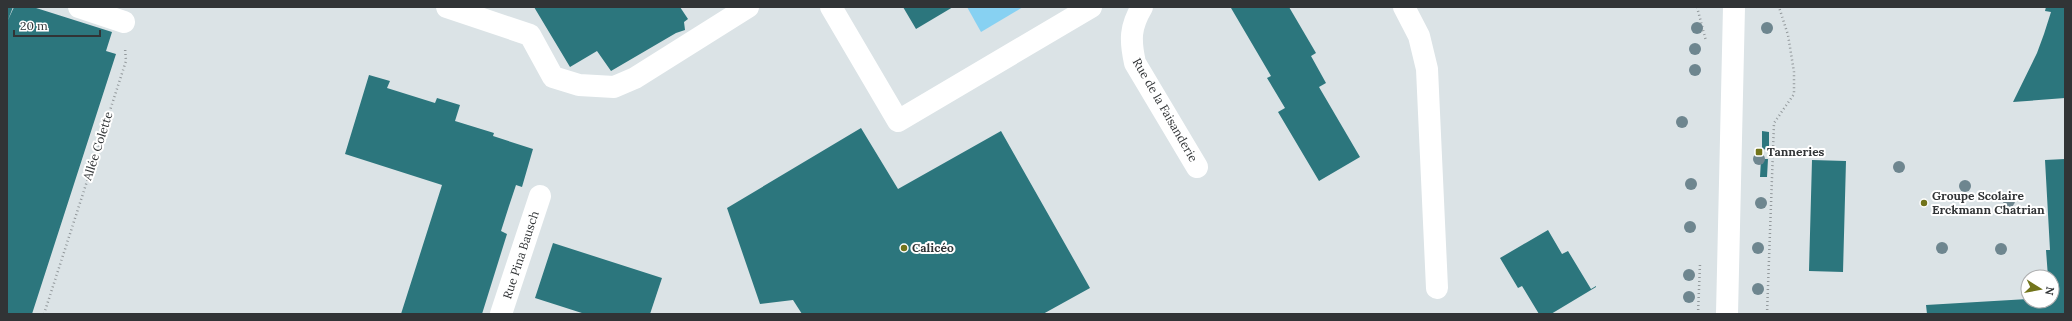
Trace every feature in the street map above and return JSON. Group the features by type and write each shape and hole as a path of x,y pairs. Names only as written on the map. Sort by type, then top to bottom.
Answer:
{"street":[{"path":"79,7 124,22"},
{"path":"447,7 530,35 553,77 579,85 614,87 636,78 748,7"},
{"path":"831,7 898,121 1091,7"},
{"name":"Rue de la Faisanderie","path":"1142,7 1134,21 1131,44 1135,62 1197,167"},
{"path":"1404,7 1419,36 1427,69 1437,288"},
{"path":"1727,314 1734,7"},
{"name":"Rue Pina Bausch","path":"501,314 540,196"}],"path":[{"path":"1767,314 1774,123 1794,94 1793,65 1788,35 1780,7"},
{"name":"Allée Colette","path":"44,314 126,61 124,22"}],"shaded area":[{"path":"967,7 1023,7 981,32"}],"building":[{"path":"7,7 13,7 8,20 14,7 33,7 112,32 106,51 116,54 32,314 7,314"},
{"path":"534,7 680,7 688,19 684,22 685,30 676,33 611,71 597,51 570,67"},
{"path":"903,7 953,7 916,29"},
{"path":"1289,7 1316,53 1311,56 1326,83 1319,87 1360,157 1319,181 1278,112 1285,108 1267,78 1271,76 1231,8"},
{"path":"2046,7 2065,7 2065,98 2013,102 2037,53 2044,34 2051,12 2045,11"},
{"path":"369,75 390,81 387,88 435,103 437,98 460,105 455,121 494,133 493,136 533,149 522,187 516,185 501,231 507,234 482,314 401,314 442,185 345,154"},
{"name":"Calicéo","path":"861,128 898,189 1001,131 1090,288 1043,314 802,314 793,300 760,304 727,208"},
{"path":"1762,131 1769,132 1769,150 1762,149"},
{"path":"1761,159 1768,159 1767,177 1760,177"},
{"path":"2065,159 2065,314 1927,314 1926,305 2020,299 2020,309 2060,309 2060,269 2047,269 2046,250 2050,250 2045,160"},
{"path":"1812,160 1846,161 1843,272 1809,271"},
{"path":"1548,230 1562,254 1568,251 1591,289 1596,287 1551,314 1539,314 1522,286 1518,288 1500,258"},
{"path":"553,243 662,278 650,314 585,314 535,298"}],"place":[{"name":"Tanneries","path":"1759,152"},
{"name":"Groupe Scolaire Erckmann Chatrian","path":"1924,203"},
{"name":"Calicéo","path":"904,248"}]}
